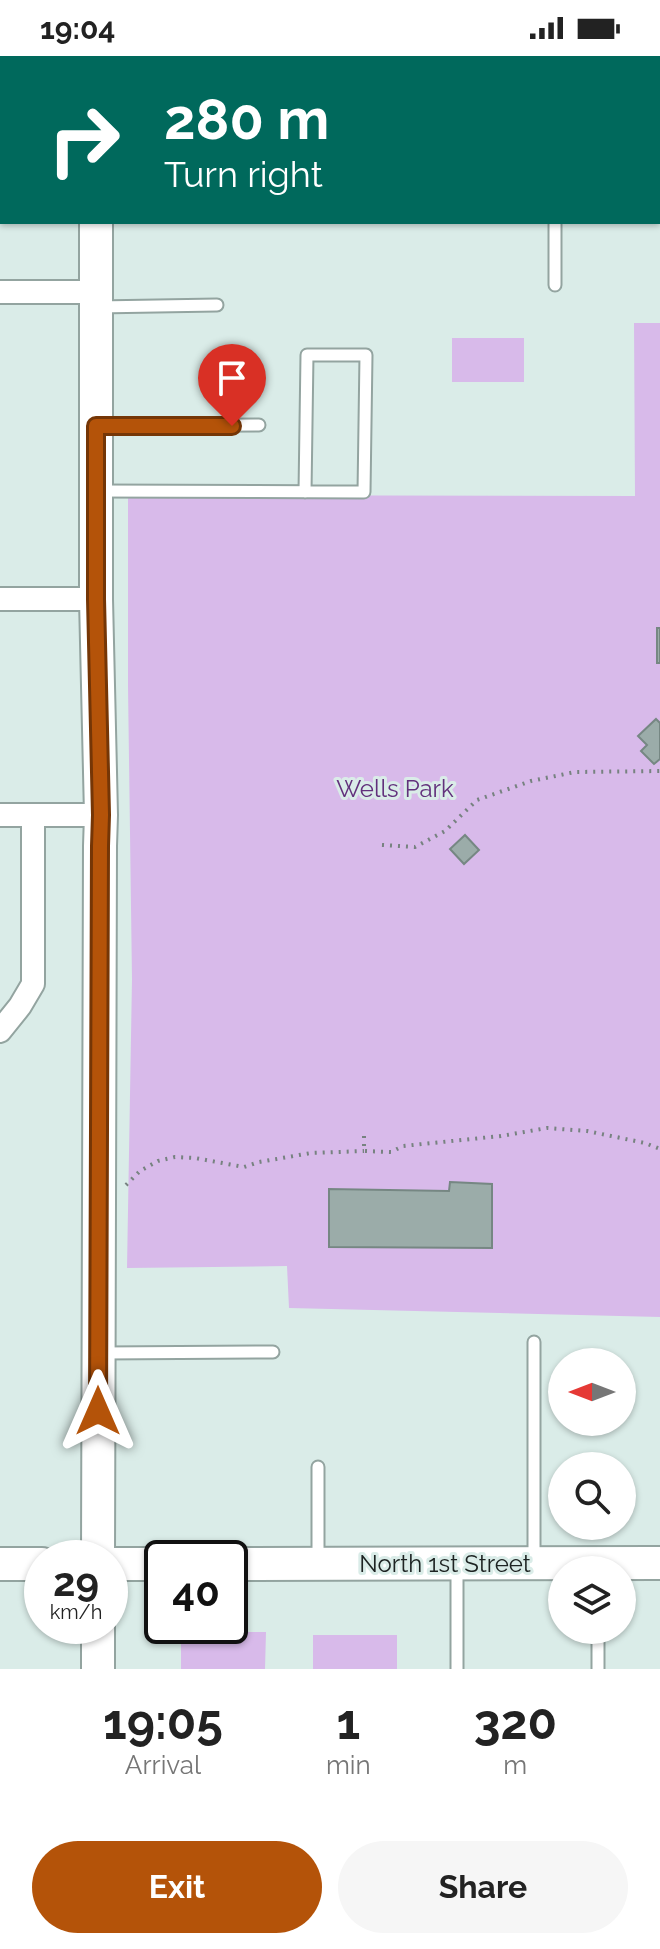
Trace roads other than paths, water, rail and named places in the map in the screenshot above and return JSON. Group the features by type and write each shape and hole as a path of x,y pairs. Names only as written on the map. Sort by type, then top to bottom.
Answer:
{"street":[{"path":"96,224 96,599 101,815 98,1540"},
{"path":"0,292 96,300"},
{"path":"0,599 96,599"},
{"path":"0,815 101,815"},
{"path":"0,1031 33,984 33,815"},
{"name":"North 1st Street","path":"636,1565 660,1563"},
{"path":"0,1564 24,1564"},
{"name":"North 1st Street","path":"248,1564 548,1564"},
{"path":"98,1644 98,1669"}],"lane":[{"path":"555,224 555,285"},
{"path":"96,300 217,305"},
{"path":"96,491 305,492 364,492 366,355 307,355 305,492"},
{"path":"96,426 259,425"},
{"path":"533,1563 534,1342"},
{"path":"98,1353 273,1352"},
{"path":"318,1467 318,1564"},
{"path":"457,1563 457,1669"},
{"path":"598,1644 598,1669"}],"park label":[{"name":"Wells Park","path":"395,789"}]}
